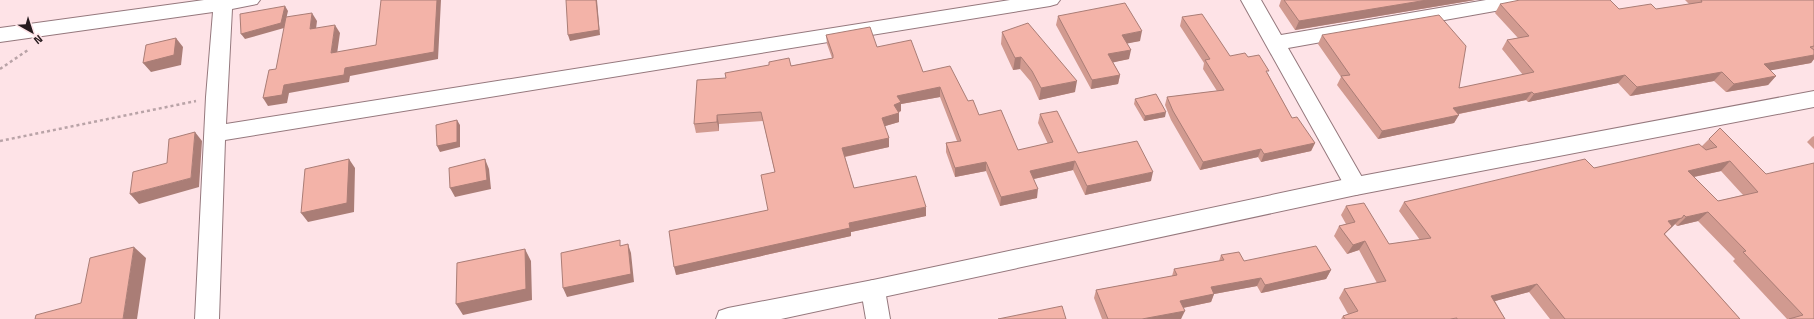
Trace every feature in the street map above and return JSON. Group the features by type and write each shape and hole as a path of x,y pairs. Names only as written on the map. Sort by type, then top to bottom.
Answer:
{"street":[{"path":"0,35 223,2 250,0"},
{"path":"215,134 1050,0"},
{"path":"1250,0 1276,43 1356,186"},
{"path":"1276,43 1523,0"},
{"path":"207,319 216,97 223,2"},
{"path":"728,319 874,290 1356,186 1814,99"},
{"path":"874,290 878,319"}],"path":[{"path":"0,141 216,97"}],"building":[{"path":"381,0 437,0 434,52 345,68 344,75 284,85 282,95 263,98 269,70 276,69 286,17 312,13 310,29 335,25 331,53 376,45"},
{"path":"566,0 596,0 599,30 568,35"},
{"path":"1284,0 1427,0 1299,21"},
{"path":"1520,0 1610,0 1619,9 1651,4 1656,9 1702,2 1701,0 1814,0 1814,46 1810,47 1814,50 1814,55 1764,64 1776,76 1734,84 1722,72 1637,87 1625,75 1534,94 1532,92 1453,108 1459,115 1382,131 1341,76 1350,75 1322,35 1439,15 1466,46 1459,88 1534,72 1507,40 1529,36 1500,4"},
{"path":"1125,3 1142,31 1122,35 1131,50 1108,54 1120,75 1092,80 1058,16"},
{"path":"285,6 281,23 241,34 240,14"},
{"path":"1202,14 1230,56 1245,53 1248,57 1259,55 1269,71 1266,71 1292,118 1297,117 1315,143 1264,154 1261,149 1203,162 1173,111 1167,97 1224,90 1205,60 1210,59 1182,17"},
{"path":"1028,23 1077,81 1041,88 1032,71 1021,57 1015,58 1002,32"},
{"path":"870,27 877,47 911,40 923,72 950,66 968,101 973,100 979,115 1001,110 1018,150 1053,142 1040,114 1057,111 1078,153 1137,141 1153,172 1087,186 1075,161 1030,171 1038,189 1001,197 986,162 955,168 946,143 961,141 940,87 897,96 901,102 894,105 899,113 882,118 889,138 842,148 854,188 916,176 926,207 849,223 850,228 674,267 669,231 768,210 761,175 775,172 761,112 717,115 717,122 694,124 697,80 726,78 725,73 769,65 769,62 789,58 791,66 833,58 826,35"},
{"path":"176,38 174,55 143,63 146,45"},
{"path":"1156,94 1166,112 1145,116 1135,99"},
{"path":"457,120 457,142 437,146 436,125"},
{"path":"1720,128 1766,174 1814,163 1814,319 1789,319 1803,315 1743,252 1746,251 1708,212 1686,217 1684,215 1682,218 1668,221 1672,226 1664,234 1740,319 1565,319 1537,284 1491,296 1505,319 1345,319 1343,316 1358,311 1344,289 1386,281 1365,241 1353,245 1339,226 1355,222 1346,206 1364,203 1389,244 1431,238 1404,202 1585,159 1594,168 1699,144 1706,150 1717,147 1709,139","holes":["1730,161 1758,192 1718,201 1688,171"]},
{"path":"195,132 191,178 130,194 133,172 167,163 169,139"},
{"path":"349,159 347,203 301,213 305,169"},
{"path":"485,159 487,180 450,188 449,168"},
{"path":"620,240 620,246 628,244 631,274 563,288 561,253"},
{"path":"1316,246 1331,270 1265,285 1261,278 1211,287 1214,294 1180,301 1185,311 1142,319 1108,319 1096,290 1177,275 1174,269 1224,260 1221,255 1239,252 1244,261"},
{"path":"134,247 123,319 35,319 36,315 81,303 90,258"},
{"path":"525,249 526,289 456,304 457,263"},
{"path":"1062,306 1066,319 998,319"}]}
